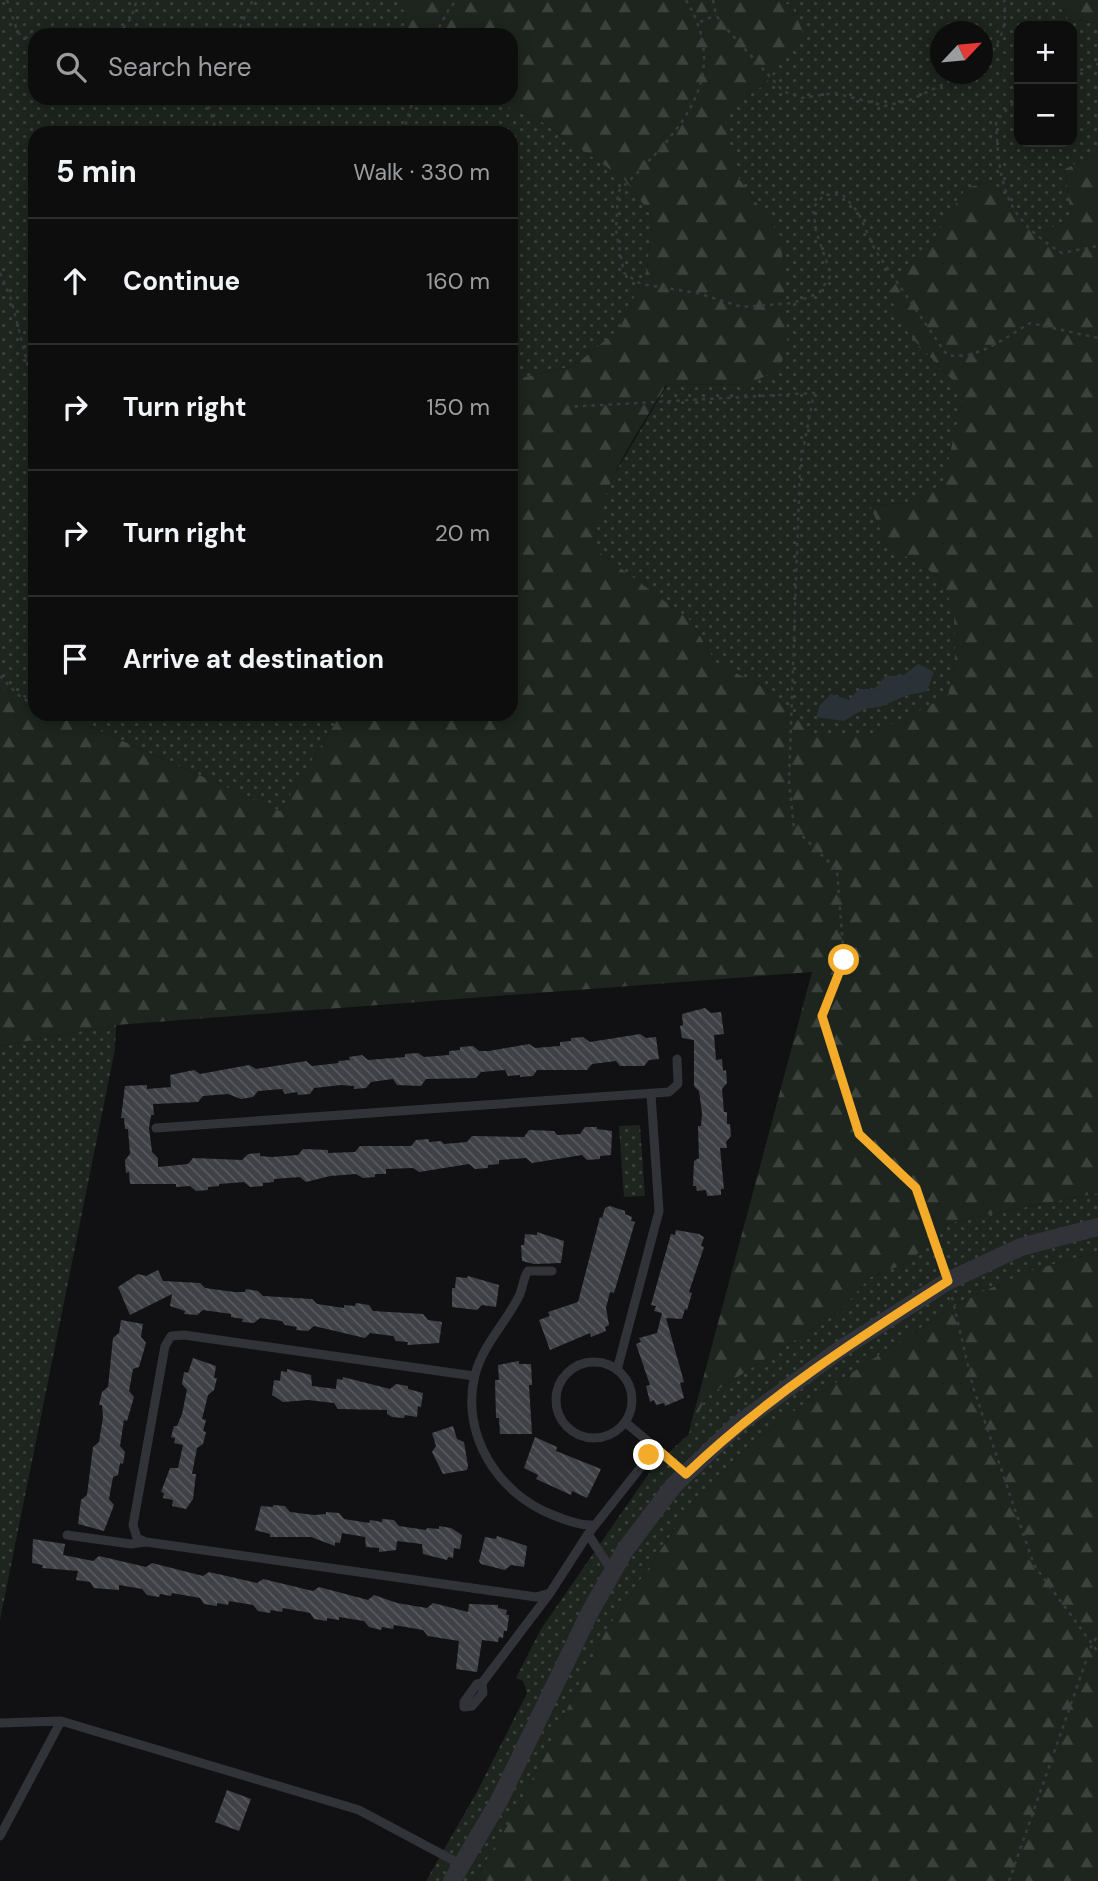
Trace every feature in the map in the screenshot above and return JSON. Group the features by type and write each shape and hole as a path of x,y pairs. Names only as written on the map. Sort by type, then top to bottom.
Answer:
{"street":[{"path":"452,1881 499,1801 612,1572 625,1550 686,1474 736,1426 838,1351 948,1281 1021,1247 1098,1227"}],"lane":[{"path":"156,1128 651,1094 676,1088 677,1059"},
{"path":"617,1370 659,1211 651,1094"},
{"path":"552,1271 528,1271 519,1296 491,1338 474,1376 474,1423 492,1469 526,1503 565,1520 594,1525"},
{"path":"146,1542 138,1538 133,1525 165,1346 172,1336 184,1335 474,1376"},
{"path":"596,1362 617,1370 627,1383 632,1396 625,1422 604,1436 583,1436 566,1426 557,1409 557,1391 570,1370 596,1362"},
{"path":"625,1422 686,1474"},
{"path":"482,1683 550,1593 594,1525 656,1448"},
{"path":"589,1534 612,1572"},
{"path":"67,1535 131,1544 146,1542 536,1597 550,1593"},
{"path":"0,1836 61,1721"},
{"path":"0,1723 61,1721 359,1811 462,1865"}],"path":[{"path":"7,0 18,33 28,38"},
{"path":"123,28 131,18 137,0"},
{"path":"239,28 253,0"},
{"path":"439,28 450,7 458,0"},
{"path":"687,0 698,22 706,61 697,96 677,133 618,192 616,230 624,273 641,284 697,293 743,307 793,303 819,293 831,275 816,231 813,208 824,195 842,194 858,212 875,250 947,355 964,358 1030,323 1098,338"},
{"path":"713,0 716,15 783,91 801,98 835,93 885,106 910,100 944,84"},
{"path":"993,51 1000,43 1006,16 1004,0"},
{"path":"698,22 716,15"},
{"path":"1077,71 1098,64"},
{"path":"1014,102 996,121 998,170 1009,200 1025,226 1062,253 1098,246"},
{"path":"208,105 215,126"},
{"path":"406,126 412,105"},
{"path":"0,273 11,299 28,366"},
{"path":"566,407 814,393 800,466 789,782 794,828 837,870 844,960 822,1016 859,1134 916,1188 948,1281 973,1387 1034,1565 1098,1652"},
{"path":"0,676 28,701"},
{"path":"1009,1881 1092,1644 1098,1636"}],"green space":[{"path":"0,0 402,0 407,28 28,28 28,105 499,105 535,117 624,179 653,217 647,270 620,328 574,366 518,378 518,126 28,126 28,699 0,687"},
{"path":"402,0 775,0 792,6 803,32 765,84 724,114 737,176 781,237 788,349 776,372 746,384 666,385 610,484 597,526 595,549 691,621 716,663 766,688 815,736 868,736 948,696 955,657 954,610 938,576 886,544 870,505 905,503 943,484 964,392 909,335 888,293 936,235 966,188 992,181 1015,207 1025,226 1045,231 1071,219 1065,169 1098,153 1098,1193 965,1219 943,1226 910,1262 870,1277 839,1312 706,1397 688,1435 812,972 116,1025 0,1046 0,687 28,699 28,721 78,721 280,811 337,721 518,721 518,378 574,366 620,328 647,270 653,217 624,179 535,117 499,105 518,105 518,28 407,28"},
{"path":"775,0 1059,0 1068,19 1098,23 1098,153 1065,169 1071,219 1045,231 1025,226 1015,207 992,181 966,188 936,235 909,335 964,392 944,484 905,503 871,505 886,544 938,576 955,610 955,657 948,697 868,736 815,736 766,688 716,663 691,621 595,549 596,519 614,475 667,385 746,384 781,237 737,176 723,114 765,84 792,6"},
{"path":"1059,0 1098,0 1098,23 1068,19"},
{"path":"78,721 337,721 280,811"},
{"path":"116,1025 115,1049 0,1620 0,1046"},
{"path":"640,1125 645,1196 624,1197 619,1126"},
{"path":"1098,1193 1098,1252 1029,1271 962,1301 805,1403 752,1443 696,1498 607,1629 516,1811 474,1881 426,1881 478,1790 527,1693 523,1681 516,1678 541,1629 654,1466 688,1435 706,1397 839,1312 870,1277 910,1262 943,1226 965,1219"},
{"path":"1098,1252 1098,1881 474,1881 516,1811 607,1629 696,1498 752,1443 805,1403 962,1301 1029,1271"}],"shaded area":[{"path":"918,664 934,672 927,691 905,696 880,707 864,709 844,721 816,717 820,705 831,694 849,700 859,689 874,689 886,676 904,675"}],"building":[{"path":"705,1008 711,1013 721,1012 724,1034 714,1035 716,1060 722,1059 723,1071 726,1070 727,1083 722,1089 724,1112 727,1112 731,1136 726,1142 727,1148 720,1148 724,1189 721,1189 721,1195 707,1196 706,1190 697,1191 696,1186 693,1186 694,1161 699,1158 698,1126 701,1126 702,1113 699,1091 694,1086 694,1040 682,1038 680,1026 683,1025 682,1014"},
{"path":"640,1034 646,1038 656,1037 659,1059 649,1060 644,1066 620,1066 616,1061 592,1064 587,1070 537,1070 533,1076 508,1076 505,1070 481,1072 476,1078 426,1079 421,1086 397,1085 393,1079 371,1082 366,1088 354,1089 354,1086 341,1085 314,1088 310,1094 285,1094 282,1089 258,1091 253,1097 241,1099 228,1094 203,1096 198,1102 153,1104 154,1115 151,1115 149,1128 152,1152 158,1158 158,1167 188,1164 193,1158 242,1160 248,1154 260,1153 260,1156 272,1157 298,1155 303,1149 328,1150 328,1153 355,1152 360,1146 411,1146 416,1140 429,1139 429,1142 441,1141 444,1144 467,1142 472,1136 524,1137 529,1130 554,1131 557,1135 580,1134 585,1127 612,1131 611,1155 600,1156 600,1159 587,1160 582,1155 532,1163 526,1158 499,1160 499,1164 488,1165 488,1168 475,1169 469,1164 419,1172 413,1168 386,1169 386,1174 375,1174 375,1177 363,1178 356,1174 330,1176 306,1182 300,1177 274,1179 274,1182 263,1183 263,1186 250,1187 244,1182 219,1184 208,1187 208,1190 196,1191 190,1186 176,1187 176,1184 130,1184 129,1172 126,1173 125,1160 130,1154 128,1129 125,1129 124,1118 121,1118 125,1086 147,1085 147,1089 171,1087 170,1075 194,1070 200,1074 249,1065 256,1069 306,1061 312,1066 339,1063 338,1061 350,1060 349,1057 362,1055 368,1060 405,1057 405,1054 418,1053 424,1057 449,1055 449,1051 460,1050 460,1047 473,1046 479,1051 489,1051 529,1044 535,1048 560,1046 560,1042 571,1041 571,1038 583,1037 590,1042"},
{"path":"610,1206 625,1211 625,1214 632,1217 631,1221 635,1222 614,1293 610,1292 606,1308 609,1325 605,1327 606,1331 591,1337 590,1333 550,1350 539,1320 550,1316 548,1312 578,1302 600,1217 602,1218 605,1208"},
{"path":"676,1230 704,1237 701,1246 704,1247 689,1292 692,1293 687,1310 685,1309 682,1319 666,1318 684,1382 680,1383 684,1398 665,1406 664,1403 656,1405 654,1400 650,1402 646,1386 650,1385 636,1344 641,1342 639,1338 657,1333 662,1313 654,1311 656,1306 651,1305 671,1234 675,1235"},
{"path":"537,1232 564,1241 561,1263 534,1264 522,1261 521,1245 524,1245 525,1234 537,1235"},
{"path":"158,1270 163,1281 200,1283 205,1288 234,1292 245,1292 246,1289 258,1291 263,1296 312,1299 317,1304 344,1308 344,1305 355,1306 356,1303 369,1305 373,1311 423,1314 428,1320 442,1322 439,1343 407,1345 408,1342 396,1341 393,1336 370,1333 365,1338 314,1326 308,1331 296,1330 297,1327 285,1325 282,1321 260,1318 254,1323 242,1322 243,1319 231,1317 231,1314 203,1310 197,1315 184,1314 185,1311 170,1306 172,1294 130,1315 118,1287 138,1274 146,1276"},
{"path":"468,1276 499,1285 496,1307 482,1305 477,1310 452,1307 452,1288 455,1288 456,1277"},
{"path":"121,1320 143,1324 141,1337 146,1343 139,1367 133,1369 129,1391 134,1397 127,1421 124,1420 120,1446 125,1452 123,1464 120,1463 118,1475 113,1477 109,1499 114,1505 104,1531 78,1524 81,1500 87,1495 93,1447 99,1442 103,1417 102,1405 99,1405 102,1392 108,1387 113,1338 119,1333"},
{"path":"193,1358 216,1366 214,1378 217,1378 214,1390 208,1395 202,1419 206,1420 203,1431 206,1432 203,1444 197,1448 192,1474 196,1474 193,1499 186,1509 172,1506 173,1500 163,1498 164,1493 161,1492 170,1468 178,1468 183,1445 174,1443 175,1438 171,1437 182,1414 187,1390 182,1384 184,1372 188,1373"},
{"path":"519,1361 519,1364 531,1364 532,1385 529,1385 532,1434 500,1434 499,1418 496,1418 495,1380 499,1380 498,1365"},
{"path":"287,1369 311,1375 312,1386 336,1389 337,1379 342,1380 343,1377 390,1389 396,1384 408,1386 408,1389 423,1393 421,1407 418,1406 417,1417 405,1415 404,1418 392,1417 387,1414 387,1410 338,1409 334,1403 308,1400 283,1402 272,1395 274,1380 280,1381 281,1371 287,1372"},
{"path":"453,1426 457,1439 464,1442 468,1466 467,1470 443,1474 432,1452 436,1446 432,1433"},
{"path":"535,1437 557,1447 556,1451 601,1469 587,1498 572,1491 571,1495 536,1479 538,1475 524,1468"},
{"path":"261,1506 285,1506 290,1512 314,1515 339,1513 344,1519 369,1523 370,1520 382,1522 382,1519 394,1520 399,1526 426,1530 439,1529 439,1526 451,1528 462,1535 460,1549 454,1548 453,1558 448,1557 447,1560 423,1554 422,1544 397,1541 396,1550 379,1552 379,1548 366,1547 365,1537 342,1533 340,1543 335,1542 335,1546 311,1537 270,1537 270,1534 255,1530"},
{"path":"497,1536 527,1546 524,1567 511,1565 505,1570 481,1564 479,1561 485,1537 496,1539"},
{"path":"33,1539 65,1544 63,1555 93,1561 99,1556 146,1567 152,1563 203,1576 209,1572 257,1583 263,1579 313,1591 319,1587 368,1600 374,1595 397,1603 427,1608 433,1603 468,1612 469,1604 498,1605 498,1608 507,1610 506,1615 509,1615 507,1631 504,1631 503,1638 499,1637 498,1642 482,1640 477,1672 456,1669 459,1641 428,1636 423,1630 394,1625 393,1629 382,1627 381,1630 369,1627 364,1621 339,1617 339,1620 327,1618 327,1621 314,1619 310,1613 283,1608 282,1612 271,1610 270,1613 258,1611 253,1605 229,1601 228,1605 217,1603 217,1606 204,1604 200,1598 172,1593 171,1596 160,1594 159,1597 147,1595 142,1589 119,1585 119,1590 94,1588 90,1582 76,1580 78,1571 42,1568 43,1565 32,1563"},
{"path":"227,1790 251,1799 239,1831 215,1822"}],"route":[{"path":"649,1455 656,1448 686,1474 736,1426 838,1351 948,1281 916,1188 859,1134 822,1016 844,960"}]}
